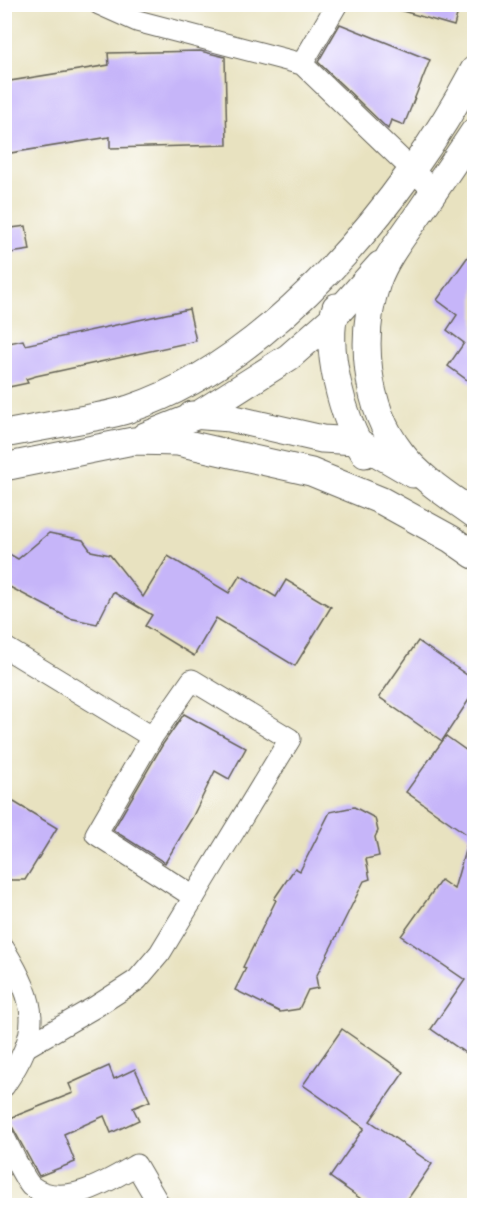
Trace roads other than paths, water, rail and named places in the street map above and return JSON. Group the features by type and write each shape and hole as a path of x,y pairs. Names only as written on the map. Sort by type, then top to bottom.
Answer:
{"street":[{"path":"99,4 137,21 302,64 434,191"},
{"path":"302,64 337,4"},
{"path":"129,410 187,385 245,348 307,294 380,213 453,111 474,70"},
{"path":"4,467 133,441 198,415 289,357 331,320 392,252 474,132"},
{"path":"360,235 331,320 333,363 356,441 410,516"},
{"path":"392,252 377,282 368,321 368,369 380,417 400,453 435,486"},
{"path":"4,434 129,410 155,409 230,418 322,439 356,441 435,486 474,514"},
{"path":"133,441 178,442 311,472 382,501 451,539 474,555"},
{"path":"4,647 152,737"},
{"path":"26,1047 95,1008 137,980 160,953 290,739 192,680 152,737 96,834 194,897"},
{"path":"4,949 21,977 31,1003 30,1034 26,1047 21,1062 4,1086"},
{"path":"4,1137 30,1185 46,1196 68,1198 87,1193 136,1165 160,1206"}]}
